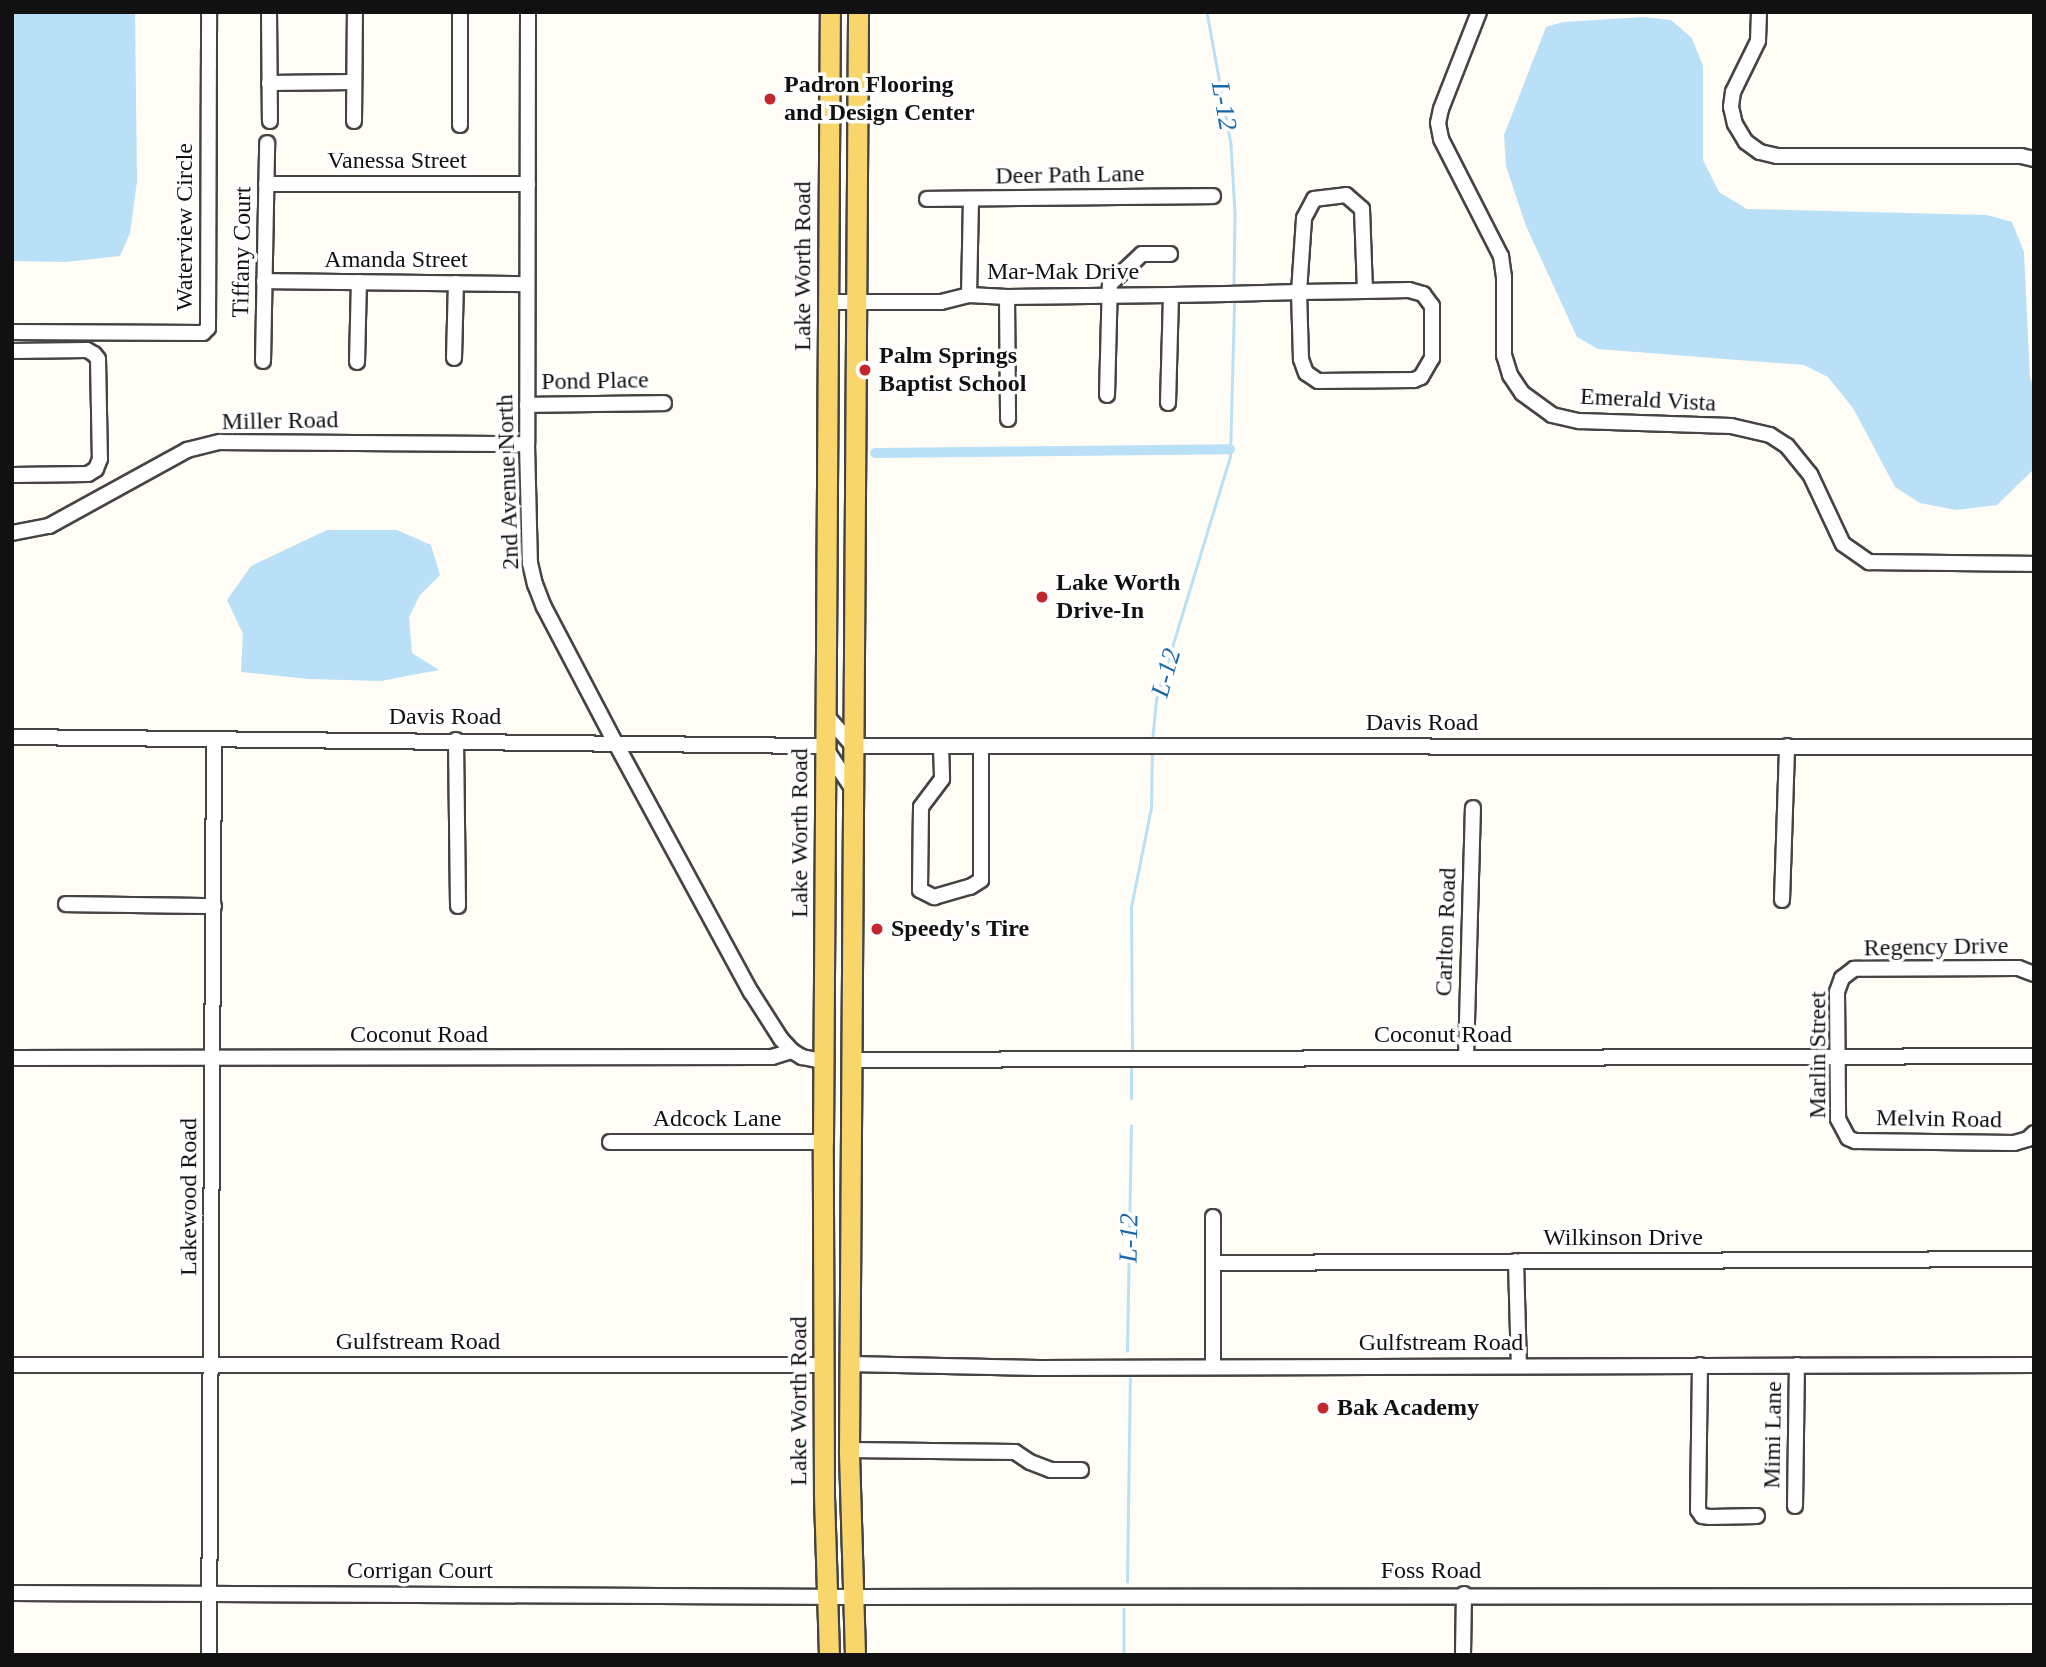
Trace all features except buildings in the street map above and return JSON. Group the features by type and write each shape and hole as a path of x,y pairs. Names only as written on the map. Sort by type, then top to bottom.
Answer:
{"main road":[{"name":"Lake Worth Road","path":"855,1655 849,1364 858,12"},
{"name":"Lake Worth Road","path":"829,1655 823,1365 823,1060 830,22"},
{"path":"830,22 844,48 845,106 850,114 857,115"},
{"path":"824,976 834,1005 837,1056 852,1060"},
{"path":"823,1060 839,1072 841,1117 851,1137"},
{"path":"823,1283 834,1291 834,1346 839,1357 849,1364"},
{"path":"823,1365 836,1386 837,1438 849,1450"}],"street":[{"name":"Waterview Circle","path":"12,332 203,333 208,328 209,12"},
{"path":"269,12 270,121"},
{"path":"354,121 355,12"},
{"path":"460,12 460,125"},
{"name":"2nd Avenue North","path":"528,12 527,444 530,563 535,584 544,607 615,742 751,992 781,1039 792,1051"},
{"name":"Emerald Vista","path":"1479,12 1438,123 1441,139 1501,256 1504,277 1504,355 1510,375 1522,393 1552,415 1579,421 1731,426 1770,435 1787,446 1810,474 1843,544 1869,562 2034,564"},
{"path":"1759,12 1758,41 1733,92 1731,107 1735,124 1746,142 1760,152 1777,156 2021,156 2034,159"},
{"path":"270,83 354,82"},
{"name":"Tiffany Court","path":"263,361 267,143"},
{"name":"Vanessa Street","path":"266,184 528,184"},
{"path":"1299,292 1306,211 1314,199 1339,194 1352,198 1362,209 1365,291"},
{"name":"Deer Path Lane","path":"928,199 1213,196"},
{"path":"969,295 971,199"},
{"path":"1107,395 1107,295 1110,284 1142,254 1170,254"},
{"name":"Amanda Street","path":"264,282 527,284"},
{"path":"357,362 359,282"},
{"path":"454,358 456,283"},
{"name":"Mar-Mak Drive","path":"828,302 941,302 969,295 1007,297 1171,295 1299,292 1365,291 1417,291 1432,306 1430,366 1414,380 1318,381 1306,373 1301,359 1299,292"},
{"path":"1168,403 1171,295"},
{"path":"1007,297 1008,419"},
{"path":"12,351 87,350 94,354 98,359 100,458 96,469 88,474 12,475"},
{"name":"Pond Place","path":"527,405 664,403"},
{"name":"Miller Road","path":"12,533 49,526 187,450 220,442 527,444"},
{"path":"825,713 853,746"},
{"name":"Davis Road","path":"12,737 824,746"},
{"name":"Lakewood Road","path":"209,1655 214,740"},
{"path":"456,740 458,906"},
{"name":"Davis Road","path":"853,746 1160,744 2034,747"},
{"path":"824,746 853,789"},
{"path":"1782,900 1787,746"},
{"path":"941,747 942,779 921,807 920,890 934,897 970,887 981,880 981,747"},
{"name":"Carlton Road","path":"1466,1057 1473,808"},
{"path":"66,904 214,906"},
{"name":"Regency Drive","path":"1842,978 1854,970 2018,968 2033,973"},
{"name":"Marlin Street","path":"1842,978 1838,992 1838,1119 1843,1133"},
{"name":"Coconut Road","path":"12,1058 774,1057 792,1051 803,1057 823,1060"},
{"name":"Coconut Road","path":"852,1060 2034,1056"},
{"name":"Melvin Road","path":"1843,1133 1854,1141 2014,1143 2022,1142 2034,1133"},
{"name":"Adcock Lane","path":"610,1142 823,1142"},
{"path":"1213,1217 1213,1367"},
{"name":"Wilkinson Drive","path":"1213,1263 2034,1259"},
{"path":"1516,1261 1519,1366"},
{"name":"Gulfstream Road","path":"12,1364 823,1365"},
{"name":"Gulfstream Road","path":"849,1364 1213,1367 2034,1365"},
{"path":"1700,1365 1698,1510 1702,1516 1710,1517 1757,1516"},
{"name":"Mimi Lane","path":"1795,1506 1797,1365"},
{"path":"849,1450 1016,1452 1030,1462 1051,1470 1082,1470"},
{"name":"Corrigan Court","path":"12,1593 828,1595"},
{"path":"1463,1655 1464,1594"},
{"name":"Foss Road","path":"828,1595 2034,1596"}],"water":[{"path":"12,12 135,12 137,181 130,233 120,256 66,262 12,261"},
{"path":"1643,17 1671,20 1692,38 1703,66 1703,160 1719,192 1747,209 1987,215 2012,222 2024,252 2030,378 2034,387 2034,469 1997,505 1956,510 1920,503 1895,487 1853,408 1828,377 1804,365 1598,349 1577,337 1526,226 1506,166 1504,135 1546,27 1563,22"},
{"path":"327,530 397,530 431,545 440,575 420,595 409,617 412,653 439,670 381,681 308,679 241,672 243,634 227,600 251,566"}],"waterway":[{"name":"L-12","path":"1207,12 1231,144 1235,213 1234,285"},
{"name":"L-12","path":"1152,741 1156,700 1230,457 1234,302"},
{"path":"875,453 1230,449"},
{"name":"L-12","path":"1132,1050 1131,907 1151,808 1152,751"},
{"name":"L-12","path":"1131,1067 1131,1099"},
{"name":"L-12","path":"1127,1351 1131,1126"},
{"name":"L-12","path":"1127,1582 1130,1379"},
{"name":"L-12","path":"1124,1609 1124,1655"}],"place":[{"name":"Padron Flooring and Design Center","path":"770,99"},
{"name":"Palm Springs Baptist School","path":"865,370"},
{"name":"Lake Worth Drive-In","path":"1042,597"},
{"name":"Speedy's Tire","path":"877,929"},
{"name":"Bak Academy","path":"1323,1408"}]}
